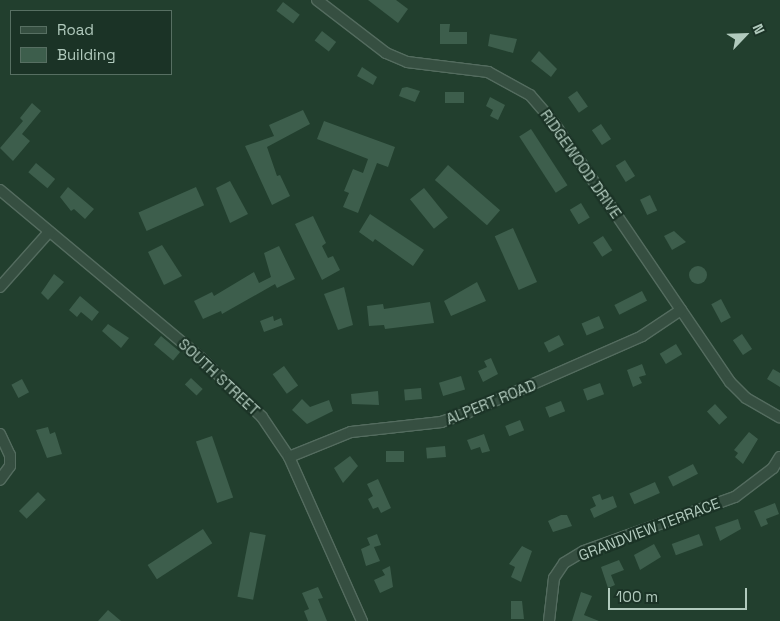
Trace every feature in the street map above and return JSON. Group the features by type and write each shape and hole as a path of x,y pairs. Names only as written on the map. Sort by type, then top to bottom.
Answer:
{"street":[{"name":"RIDGEWOOD DRIVE","path":"317,0 386,52 407,62 488,72 530,95 554,123 730,382 746,398 780,418"},
{"name":"SOUTH STREET","path":"0,190 239,393 262,417 289,457 362,621"},
{"path":"0,287 49,232"},
{"name":"ALPERT ROAD","path":"289,457 351,432 441,422 467,413 642,336 681,310"},
{"path":"0,434 10,455 10,466 0,480"},
{"name":"GRANDVIEW TERRACE","path":"549,621 554,578 564,563 584,550 735,497 774,468 780,457"}],"building":[{"path":"368,0 396,0 408,9 398,23"},
{"path":"283,2 300,15 293,23 276,11"},
{"path":"440,24 450,24 449,32 467,32 467,44 440,44"},
{"path":"322,31 336,42 329,52 315,40"},
{"path":"490,34 517,39 513,53 488,46"},
{"path":"539,51 557,69 551,77 531,61"},
{"path":"362,67 377,77 373,85 357,76"},
{"path":"407,87 420,91 415,102 399,96 402,88"},
{"path":"577,91 588,107 579,113 568,97"},
{"path":"445,92 464,92 464,103 445,103"},
{"path":"490,97 505,105 498,120 490,116 493,110 486,106"},
{"path":"32,103 41,111 22,134 30,141 13,161 0,148 23,121 20,118"},
{"path":"303,110 310,124 267,147 277,176 280,175 290,196 272,205 245,146 274,136 269,125"},
{"path":"324,121 395,147 388,167 377,163 358,213 343,207 349,193 344,191 353,169 363,173 368,159 317,139"},
{"path":"601,124 611,139 602,145 592,130"},
{"path":"531,129 567,185 556,193 519,137"},
{"path":"625,160 635,176 626,182 616,166"},
{"path":"36,163 55,179 47,188 28,172"},
{"path":"448,165 500,210 487,225 435,180"},
{"path":"230,181 248,214 230,223 216,188"},
{"path":"68,187 94,209 85,219 74,209 71,211 60,197"},
{"path":"196,187 204,205 147,231 138,213"},
{"path":"424,188 448,218 434,229 410,199"},
{"path":"650,195 657,210 647,215 640,200"},
{"path":"581,203 590,218 579,224 570,210"},
{"path":"370,214 424,250 413,266 375,239 373,242 359,232"},
{"path":"313,216 326,243 322,246 328,258 333,256 340,270 322,280 295,224"},
{"path":"513,228 537,282 519,290 495,236"},
{"path":"674,231 686,242 672,250 664,236"},
{"path":"603,236 612,250 602,257 593,243"},
{"path":"162,245 182,276 164,285 148,252"},
{"path":"279,246 295,279 277,288 275,284 222,314 221,311 203,319 194,301 212,292 214,296 254,272 259,283 271,277 264,253"},
{"path":"698,266 704,269 707,275 704,281 698,284 692,281 689,275 692,269"},
{"path":"54,274 64,282 48,300 41,293"},
{"path":"477,282 486,301 451,316 444,301"},
{"path":"344,287 353,325 338,330 324,294"},
{"path":"642,291 647,301 619,315 614,305"},
{"path":"80,296 99,312 92,321 81,312 77,317 69,310"},
{"path":"721,299 731,318 721,323 711,304"},
{"path":"430,302 434,323 385,329 384,325 369,326 367,306 383,304 384,309"},
{"path":"273,316 274,321 281,318 283,325 264,332 260,321"},
{"path":"599,316 604,328 587,335 582,323"},
{"path":"108,324 129,338 121,348 102,331"},
{"path":"742,334 752,349 743,355 733,340"},
{"path":"559,335 564,345 549,353 544,343"},
{"path":"161,336 180,352 173,360 154,344"},
{"path":"676,344 682,354 666,364 660,354"},
{"path":"491,358 498,374 483,382 478,371 487,367 484,361"},
{"path":"642,364 646,375 639,377 642,383 633,387 627,370"},
{"path":"284,366 298,385 287,394 273,374"},
{"path":"773,369 780,373 780,387 767,379"},
{"path":"461,376 465,389 443,396 439,383"},
{"path":"191,378 203,389 197,395 185,385"},
{"path":"22,379 29,392 18,398 11,385"},
{"path":"600,383 604,394 587,400 583,389"},
{"path":"421,388 422,399 405,400 404,389"},
{"path":"378,391 379,405 352,404 351,394"},
{"path":"302,399 310,407 329,400 333,411 307,424 292,410"},
{"path":"561,401 565,411 549,418 545,407"},
{"path":"715,404 727,417 719,425 707,412"},
{"path":"520,420 524,430 509,436 505,426"},
{"path":"48,427 50,434 55,432 62,454 47,458 36,430"},
{"path":"749,432 758,439 743,464 735,457 738,453 734,450"},
{"path":"484,434 490,451 482,453 480,447 471,450 467,440"},
{"path":"212,436 233,497 217,503 196,442"},
{"path":"445,446 446,457 427,459 426,448"},
{"path":"386,451 404,451 404,462 386,462"},
{"path":"350,456 358,466 343,483 334,468"},
{"path":"693,464 698,474 673,487 668,477"},
{"path":"378,479 391,508 381,513 378,507 373,509 368,499 373,496 367,484"},
{"path":"655,482 660,493 634,504 629,493"},
{"path":"38,492 46,500 27,519 19,511"},
{"path":"600,494 602,500 613,496 617,507 594,518 590,509 596,506 592,497"},
{"path":"775,503 779,514 766,519 768,524 761,527 754,511"},
{"path":"561,515 567,515 572,526 553,532 548,521"},
{"path":"738,519 741,529 720,541 715,527"},
{"path":"203,529 212,543 157,579 148,565"},
{"path":"250,532 266,535 253,600 237,597"},
{"path":"377,534 381,545 374,547 380,561 366,566 361,549 370,545 367,538"},
{"path":"699,534 703,545 676,555 672,544"},
{"path":"654,544 661,557 640,570 634,555"},
{"path":"522,546 532,551 521,582 511,577 515,567 509,564"},
{"path":"619,560 624,570 611,575 615,585 608,588 601,567"},
{"path":"390,566 393,587 380,593 374,580 385,575 382,570"},
{"path":"318,587 323,598 318,599 327,621 308,621 304,611 309,609 302,593"},
{"path":"581,592 592,596 584,615 599,621 572,621"},
{"path":"511,601 522,601 524,619 511,619"},
{"path":"108,610 121,621 98,621"}]}
